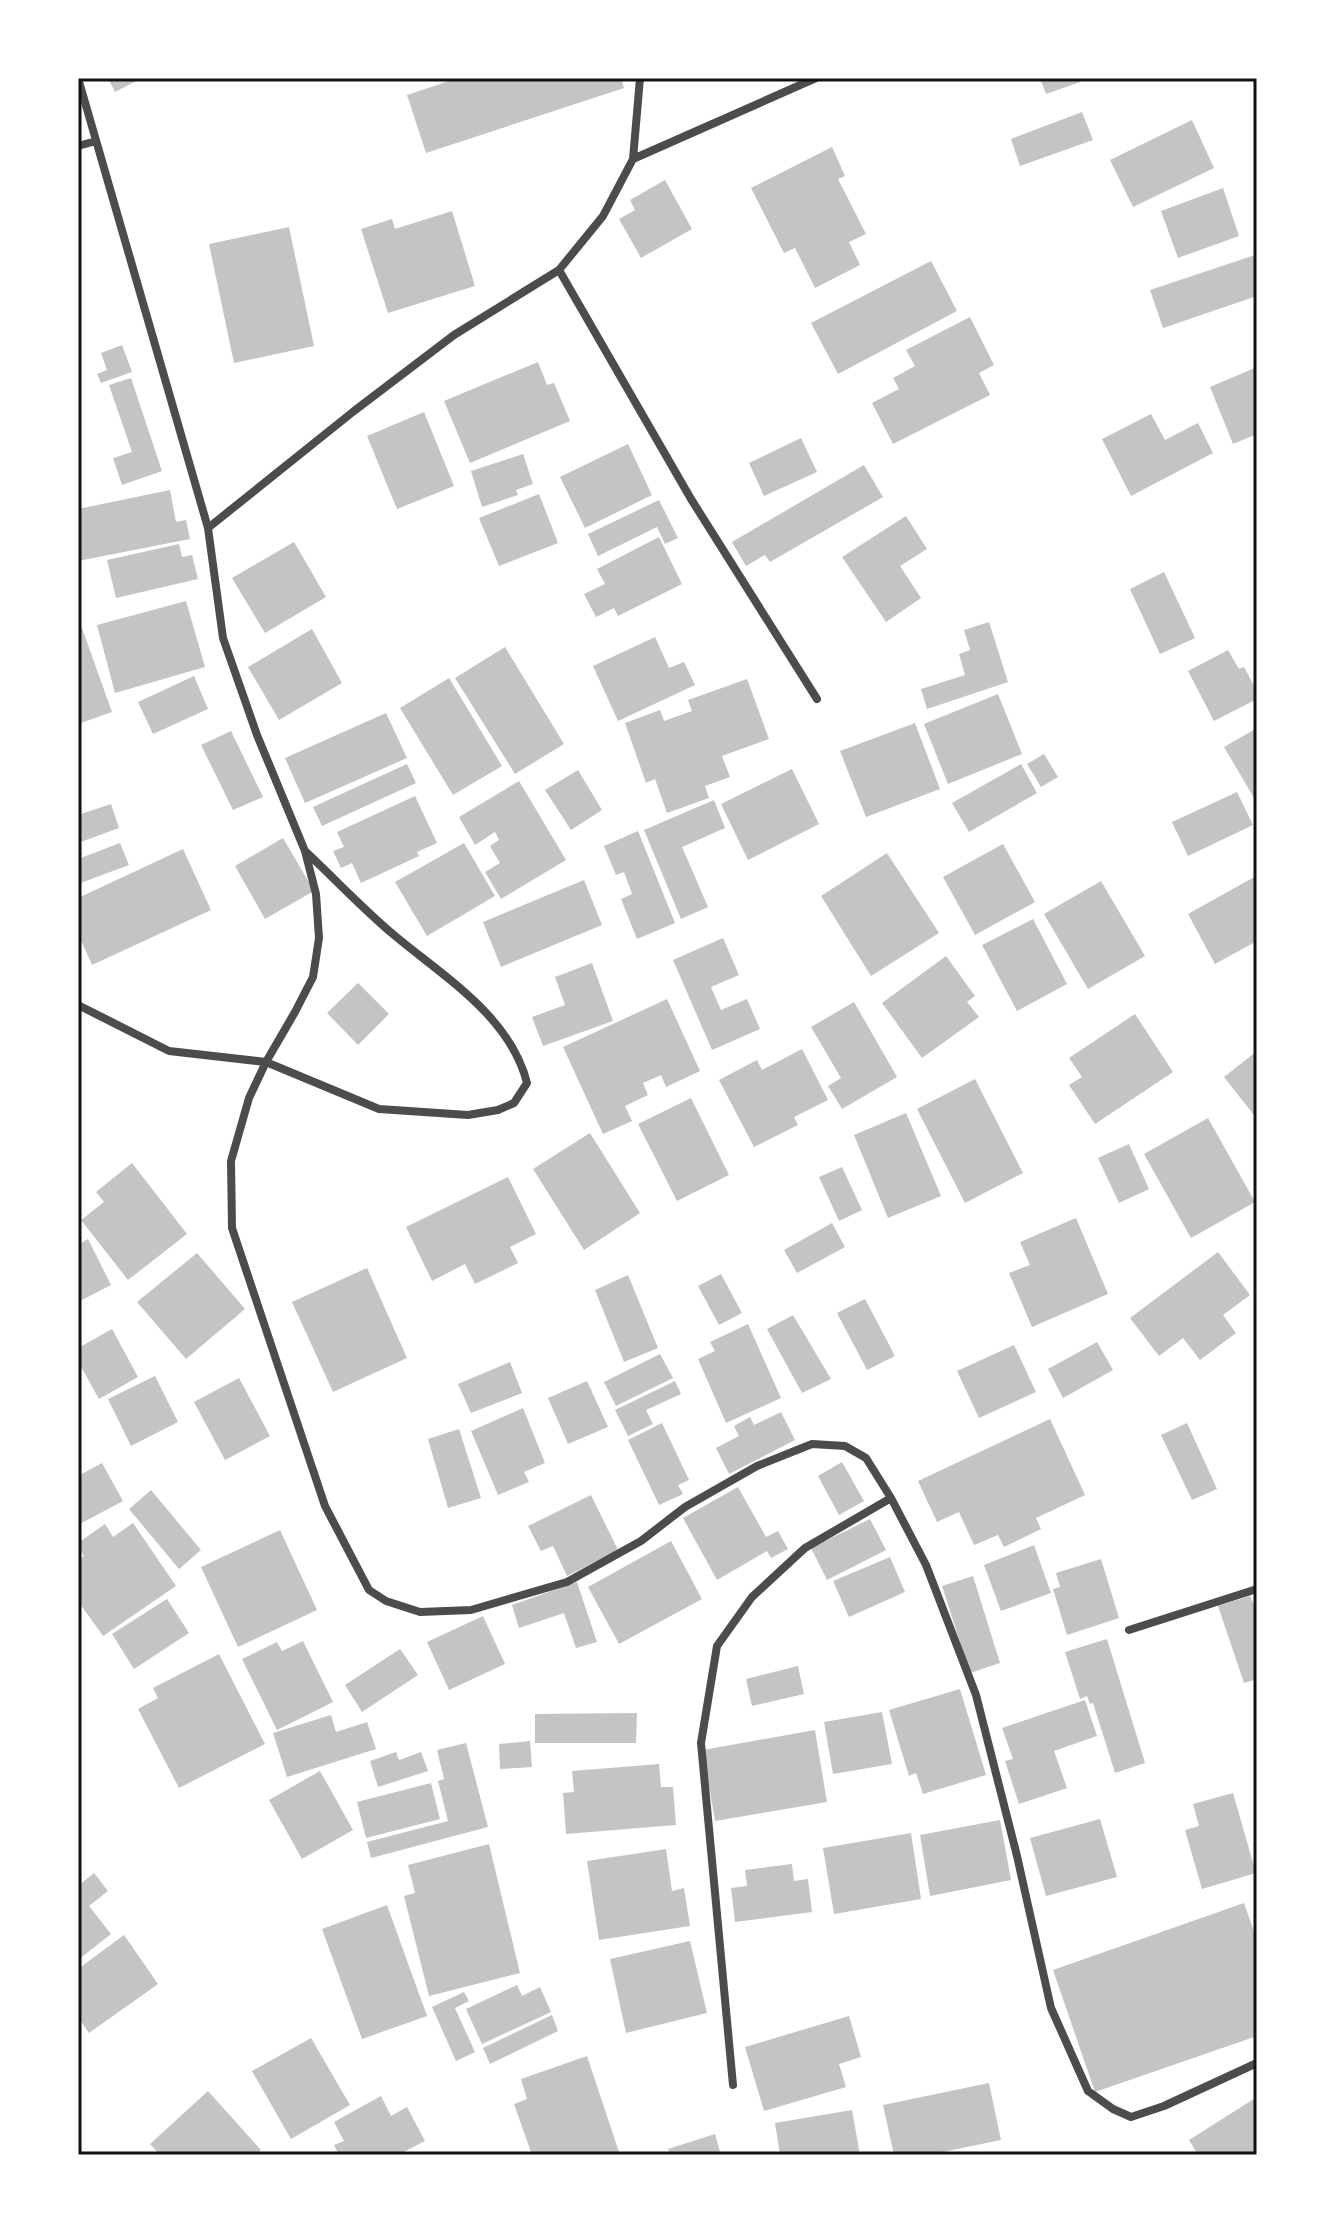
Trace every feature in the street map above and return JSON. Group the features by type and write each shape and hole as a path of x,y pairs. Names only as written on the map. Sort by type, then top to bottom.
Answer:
{"street":[{"path":"78,78 208,528 223,638 257,735 305,851 316,894 319,938 313,977 249,1098 231,1161 232,1228 325,1506 369,1590 386,1601 420,1612 471,1610 567,1582 641,1541 685,1507 757,1466 812,1444 845,1446 866,1458 891,1498 926,1565 976,1695 1051,2008 1088,2091 1113,2109 1131,2117 1164,2106 1257,2063"},
{"path":"208,528 454,335 559,270 603,216 633,159 640,78"},
{"path":"633,159 816,78"},
{"path":"78,146 96,141"},
{"path":"559,270 691,499 817,699"},
{"path":"78,1005 169,1051 266,1062 379,1109 468,1115 498,1110 514,1103 527,1083 523,1067 511,1045 484,1012 465,992 392,933 305,851"},
{"path":"733,2085 701,1743 717,1646 752,1597 805,1548 891,1498"},
{"path":"1129,1630 1257,1589"}],"building":[{"path":"108,78 142,78 115,92"},
{"path":"458,78 621,78 624,88 426,153 407,95"},
{"path":"1040,78 1078,78 1080,82 1046,94"},
{"path":"1082,112 1093,140 1020,166 1011,139"},
{"path":"1192,120 1214,168 1133,207 1110,160"},
{"path":"832,147 845,176 838,179 866,234 849,242 860,265 815,288 795,248 784,253 751,188"},
{"path":"665,180 692,229 641,258 619,219 635,210 630,200"},
{"path":"1223,188 1239,236 1178,258 1161,211"},
{"path":"452,211 475,286 388,313 361,229 392,219 395,229"},
{"path":"289,227 314,346 234,363 209,244"},
{"path":"1255,255 1257,296 1163,328 1150,290"},
{"path":"931,261 957,311 838,374 811,323"},
{"path":"970,317 994,365 979,373 990,395 893,444 872,403 899,389 893,378 915,366 906,350"},
{"path":"122,345 132,372 101,383 97,374 107,370 101,353"},
{"path":"538,362 547,385 554,383 570,421 470,463 444,401"},
{"path":"1257,367 1257,434 1233,444 1210,387"},
{"path":"131,378 162,471 122,485 113,458 132,452 109,385"},
{"path":"424,412 454,486 397,509 367,436"},
{"path":"1151,414 1165,440 1198,423 1213,453 1131,496 1102,439"},
{"path":"801,438 817,472 764,496 749,463"},
{"path":"628,444 652,495 585,528 560,477"},
{"path":"523,454 533,484 516,490 518,495 482,507 471,471"},
{"path":"864,465 883,497 770,562 765,555 746,566 732,542"},
{"path":"170,490 176,522 186,520 190,539 78,561 78,509"},
{"path":"539,494 558,543 499,566 479,518"},
{"path":"659,500 678,538 665,544 657,527 598,556 588,534"},
{"path":"906,516 927,549 900,566 921,598 886,622 842,557"},
{"path":"659,537 682,584 618,616 614,608 596,617 584,594 605,584 597,569"},
{"path":"294,542 326,597 265,633 232,578"},
{"path":"179,544 182,557 192,555 198,579 116,598 107,560"},
{"path":"1164,572 1195,638 1160,654 1130,589"},
{"path":"186,601 205,667 115,693 97,625"},
{"path":"989,622 1008,682 927,709 921,689 965,675 959,654 970,650 964,630"},
{"path":"82,628 112,712 78,724 78,630"},
{"path":"312,629 342,683 279,720 248,667"},
{"path":"655,637 669,668 684,662 695,685 618,721 593,666"},
{"path":"505,647 564,744 515,774 455,678"},
{"path":"1228,650 1239,669 1244,667 1257,691 1257,699 1214,721 1188,671"},
{"path":"194,676 208,709 153,734 138,702"},
{"path":"449,678 502,766 453,795 400,708"},
{"path":"747,679 769,739 722,756 730,777 705,786 709,798 667,813 655,779 646,783 625,723 660,710 664,721 692,711 688,700"},
{"path":"998,694 1022,754 948,784 924,724"},
{"path":"386,713 407,758 305,803 285,758"},
{"path":"915,723 940,789 866,817 840,751"},
{"path":"1257,728 1257,803 1224,747"},
{"path":"231,731 263,797 233,810 201,745"},
{"path":"1044,754 1058,777 1041,787 1027,764"},
{"path":"407,764 416,783 322,826 313,807"},
{"path":"1021,764 1037,793 969,832 952,803"},
{"path":"792,769 819,824 748,860 721,804"},
{"path":"578,770 602,810 571,830 545,790"},
{"path":"519,781 566,860 501,899 485,872 500,863 490,846 499,840 495,832 475,845 459,817"},
{"path":"1237,792 1253,825 1188,856 1172,822"},
{"path":"415,796 437,843 417,852 419,856 361,883 352,863 341,868 333,851 344,847 337,832"},
{"path":"714,800 725,828 682,847 708,907 681,919 644,830"},
{"path":"111,804 119,828 78,843 78,815"},
{"path":"638,831 675,923 637,939 621,899 632,894 624,872 616,875 604,846"},
{"path":"283,838 314,891 265,919 235,866"},
{"path":"120,843 129,865 78,884 78,859"},
{"path":"464,843 495,896 427,936 395,882"},
{"path":"1003,844 1035,902 975,935 943,877"},
{"path":"183,849 211,910 92,965 78,934 78,898"},
{"path":"887,853 939,933 871,976 821,896"},
{"path":"1256,876 1257,941 1215,964 1188,914"},
{"path":"584,880 602,925 501,967 483,922"},
{"path":"1101,881 1145,956 1088,989 1044,914"},
{"path":"1033,919 1067,984 1017,1011 982,945"},
{"path":"723,938 739,975 711,987 721,1010 747,999 760,1029 712,1050 673,960"},
{"path":"946,956 975,996 967,1002 979,1017 922,1058 882,1003"},
{"path":"592,963 613,1021 543,1046 532,1017 565,1005 555,977"},
{"path":"358,983 389,1014 358,1045 327,1013"},
{"path":"667,999 700,1071 666,1087 661,1075 643,1083 648,1095 625,1106 632,1121 603,1134 563,1047"},
{"path":"854,1002 897,1077 842,1109 828,1086 841,1078 811,1027"},
{"path":"1135,1014 1173,1072 1095,1124 1069,1085 1082,1077 1069,1058"},
{"path":"802,1049 828,1100 794,1117 798,1125 754,1147 719,1080 757,1060 762,1070"},
{"path":"1257,1051 1257,1119 1224,1077"},
{"path":"975,1079 1023,1173 965,1203 917,1109"},
{"path":"691,1098 729,1175 677,1201 638,1124"},
{"path":"906,1113 941,1196 888,1218 854,1135"},
{"path":"1208,1118 1255,1202 1191,1238 1144,1154"},
{"path":"590,1133 640,1213 584,1250 533,1169"},
{"path":"1129,1144 1149,1189 1119,1203 1098,1158"},
{"path":"132,1163 187,1234 128,1280 81,1220 104,1202 96,1192"},
{"path":"842,1167 862,1210 839,1221 819,1177"},
{"path":"508,1177 536,1234 510,1247 518,1263 475,1284 465,1264 432,1281 406,1227"},
{"path":"1076,1218 1108,1294 1032,1327 1009,1273 1030,1265 1020,1242"},
{"path":"832,1223 845,1247 797,1273 784,1250"},
{"path":"78,1238 81,1243 88,1239 111,1285 78,1302"},
{"path":"1218,1252 1250,1295 1223,1315 1236,1333 1200,1360 1183,1338 1159,1356 1130,1318"},
{"path":"197,1253 245,1309 186,1359 137,1302"},
{"path":"367,1268 407,1358 333,1392 292,1302"},
{"path":"721,1274 742,1313 719,1325 698,1286"},
{"path":"628,1275 658,1348 624,1362 595,1290"},
{"path":"865,1299 895,1356 867,1370 837,1313"},
{"path":"793,1315 831,1379 802,1393 767,1329"},
{"path":"748,1324 781,1398 726,1423 698,1359 715,1351 710,1342"},
{"path":"112,1329 138,1377 99,1399 78,1361 78,1348"},
{"path":"1097,1342 1113,1370 1063,1398 1048,1369"},
{"path":"1014,1345 1036,1392 979,1418 957,1371"},
{"path":"660,1354 673,1378 616,1406 604,1382"},
{"path":"510,1362 522,1393 471,1413 458,1384"},
{"path":"155,1376 178,1422 131,1446 108,1399"},
{"path":"239,1378 270,1436 225,1460 194,1402"},
{"path":"587,1381 608,1427 568,1444 548,1398"},
{"path":"675,1381 681,1394 646,1410 653,1424 628,1436 615,1410"},
{"path":"523,1408 545,1463 524,1472 529,1482 498,1495 471,1431"},
{"path":"781,1412 795,1440 729,1474 716,1448 739,1436 734,1426 750,1417 754,1425"},
{"path":"1050,1419 1085,1495 1036,1518 1041,1529 1004,1547 998,1535 974,1545 959,1512 937,1522 918,1481"},
{"path":"662,1423 689,1480 678,1485 683,1494 659,1505 628,1440"},
{"path":"1187,1423 1217,1489 1192,1500 1161,1435"},
{"path":"459,1429 481,1498 448,1508 428,1439"},
{"path":"842,1462 864,1501 839,1515 818,1476"},
{"path":"102,1463 123,1501 78,1525 78,1476"},
{"path":"738,1487 766,1537 778,1531 788,1549 771,1558 767,1551 717,1580 683,1518"},
{"path":"151,1490 201,1550 179,1569 129,1509"},
{"path":"591,1495 618,1550 567,1576 553,1546 541,1551 528,1526"},
{"path":"870,1519 886,1550 827,1580 811,1548"},
{"path":"133,1523 176,1586 103,1636 78,1601 78,1560 84,1556 78,1543 105,1524 113,1537"},
{"path":"280,1530 317,1610 238,1647 201,1567"},
{"path":"671,1541 702,1599 619,1644 588,1587"},
{"path":"1034,1545 1051,1593 1001,1611 984,1565"},
{"path":"890,1557 905,1592 849,1617 833,1581"},
{"path":"1101,1559 1119,1618 1067,1635 1053,1589 1060,1587 1056,1573"},
{"path":"973,1576 1000,1663 970,1673 942,1586"},
{"path":"577,1582 597,1642 576,1648 564,1613 519,1628 512,1605"},
{"path":"1250,1596 1257,1611 1257,1679 1244,1683 1218,1606"},
{"path":"167,1599 189,1633 134,1669 112,1634"},
{"path":"483,1616 505,1664 449,1690 427,1642"},
{"path":"1107,1639 1145,1763 1115,1773 1093,1703 1090,1704 1087,1696 1080,1699 1065,1652"},
{"path":"303,1641 333,1702 277,1730 242,1659 277,1642 282,1651"},
{"path":"400,1649 418,1675 362,1712 345,1685"},
{"path":"219,1654 265,1744 179,1788 138,1709 158,1698 153,1688"},
{"path":"798,1666 804,1694 752,1706 746,1679"},
{"path":"960,1689 986,1775 923,1794 916,1773 909,1776 889,1710"},
{"path":"1085,1700 1097,1736 1054,1751 1067,1788 1019,1804 1005,1761 1013,1759 1002,1728"},
{"path":"882,1712 892,1764 833,1774 824,1722"},
{"path":"637,1713 636,1743 535,1743 535,1714"},
{"path":"331,1715 336,1732 367,1722 376,1749 287,1777 273,1733"},
{"path":"815,1730 827,1802 715,1821 703,1750"},
{"path":"530,1741 532,1767 500,1769 499,1744"},
{"path":"466,1743 488,1827 371,1858 367,1842 448,1821 438,1781 444,1779 437,1750"},
{"path":"396,1752 399,1760 421,1752 428,1771 378,1787 370,1761"},
{"path":"659,1764 661,1787 673,1787 676,1825 566,1834 563,1793 574,1792 572,1771"},
{"path":"320,1771 353,1830 302,1859 269,1800"},
{"path":"431,1783 440,1819 366,1838 357,1802"},
{"path":"1233,1793 1256,1873 1202,1889 1185,1830 1199,1826 1193,1804"},
{"path":"1100,1819 1117,1877 1046,1896 1030,1838"},
{"path":"1000,1820 1011,1880 930,1896 920,1835"},
{"path":"911,1833 921,1899 834,1914 823,1848"},
{"path":"489,1844 520,1973 429,1996 404,1896 415,1893 408,1865"},
{"path":"666,1849 672,1891 684,1888 690,1926 599,1940 587,1861"},
{"path":"792,1864 794,1881 808,1879 812,1912 735,1922 731,1888 747,1886 745,1870"},
{"path":"94,1873 108,1891 89,1906 111,1934 78,1960 78,1886"},
{"path":"1244,1903 1257,1940 1257,2036 1095,2092 1053,1970"},
{"path":"387,1905 427,2016 362,2039 322,1929"},
{"path":"124,1935 158,1984 89,2033 78,2017 78,1969"},
{"path":"690,1941 707,2013 626,2033 610,1959"},
{"path":"517,1985 522,1996 540,1987 551,2012 482,2044 466,2009"},
{"path":"464,1992 469,2001 455,2008 475,2052 456,2061 432,2007"},
{"path":"552,2015 558,2031 490,2064 483,2048"},
{"path":"849,2016 861,2057 839,2064 846,2087 764,2111 745,2047"},
{"path":"311,2038 350,2105 291,2139 252,2071"},
{"path":"587,2056 620,2155 532,2155 514,2104 527,2099 521,2079"},
{"path":"989,2083 1001,2140 928,2155 894,2155 883,2105"},
{"path":"208,2091 261,2150 256,2155 160,2155 150,2144"},
{"path":"381,2096 391,2116 407,2107 425,2141 398,2155 339,2155 334,2145 344,2141 334,2122"},
{"path":"1257,2097 1257,2155 1198,2155 1189,2140"},
{"path":"852,2110 860,2155 780,2155 775,2123"},
{"path":"715,2134 721,2155 670,2155 668,2149"}]}
